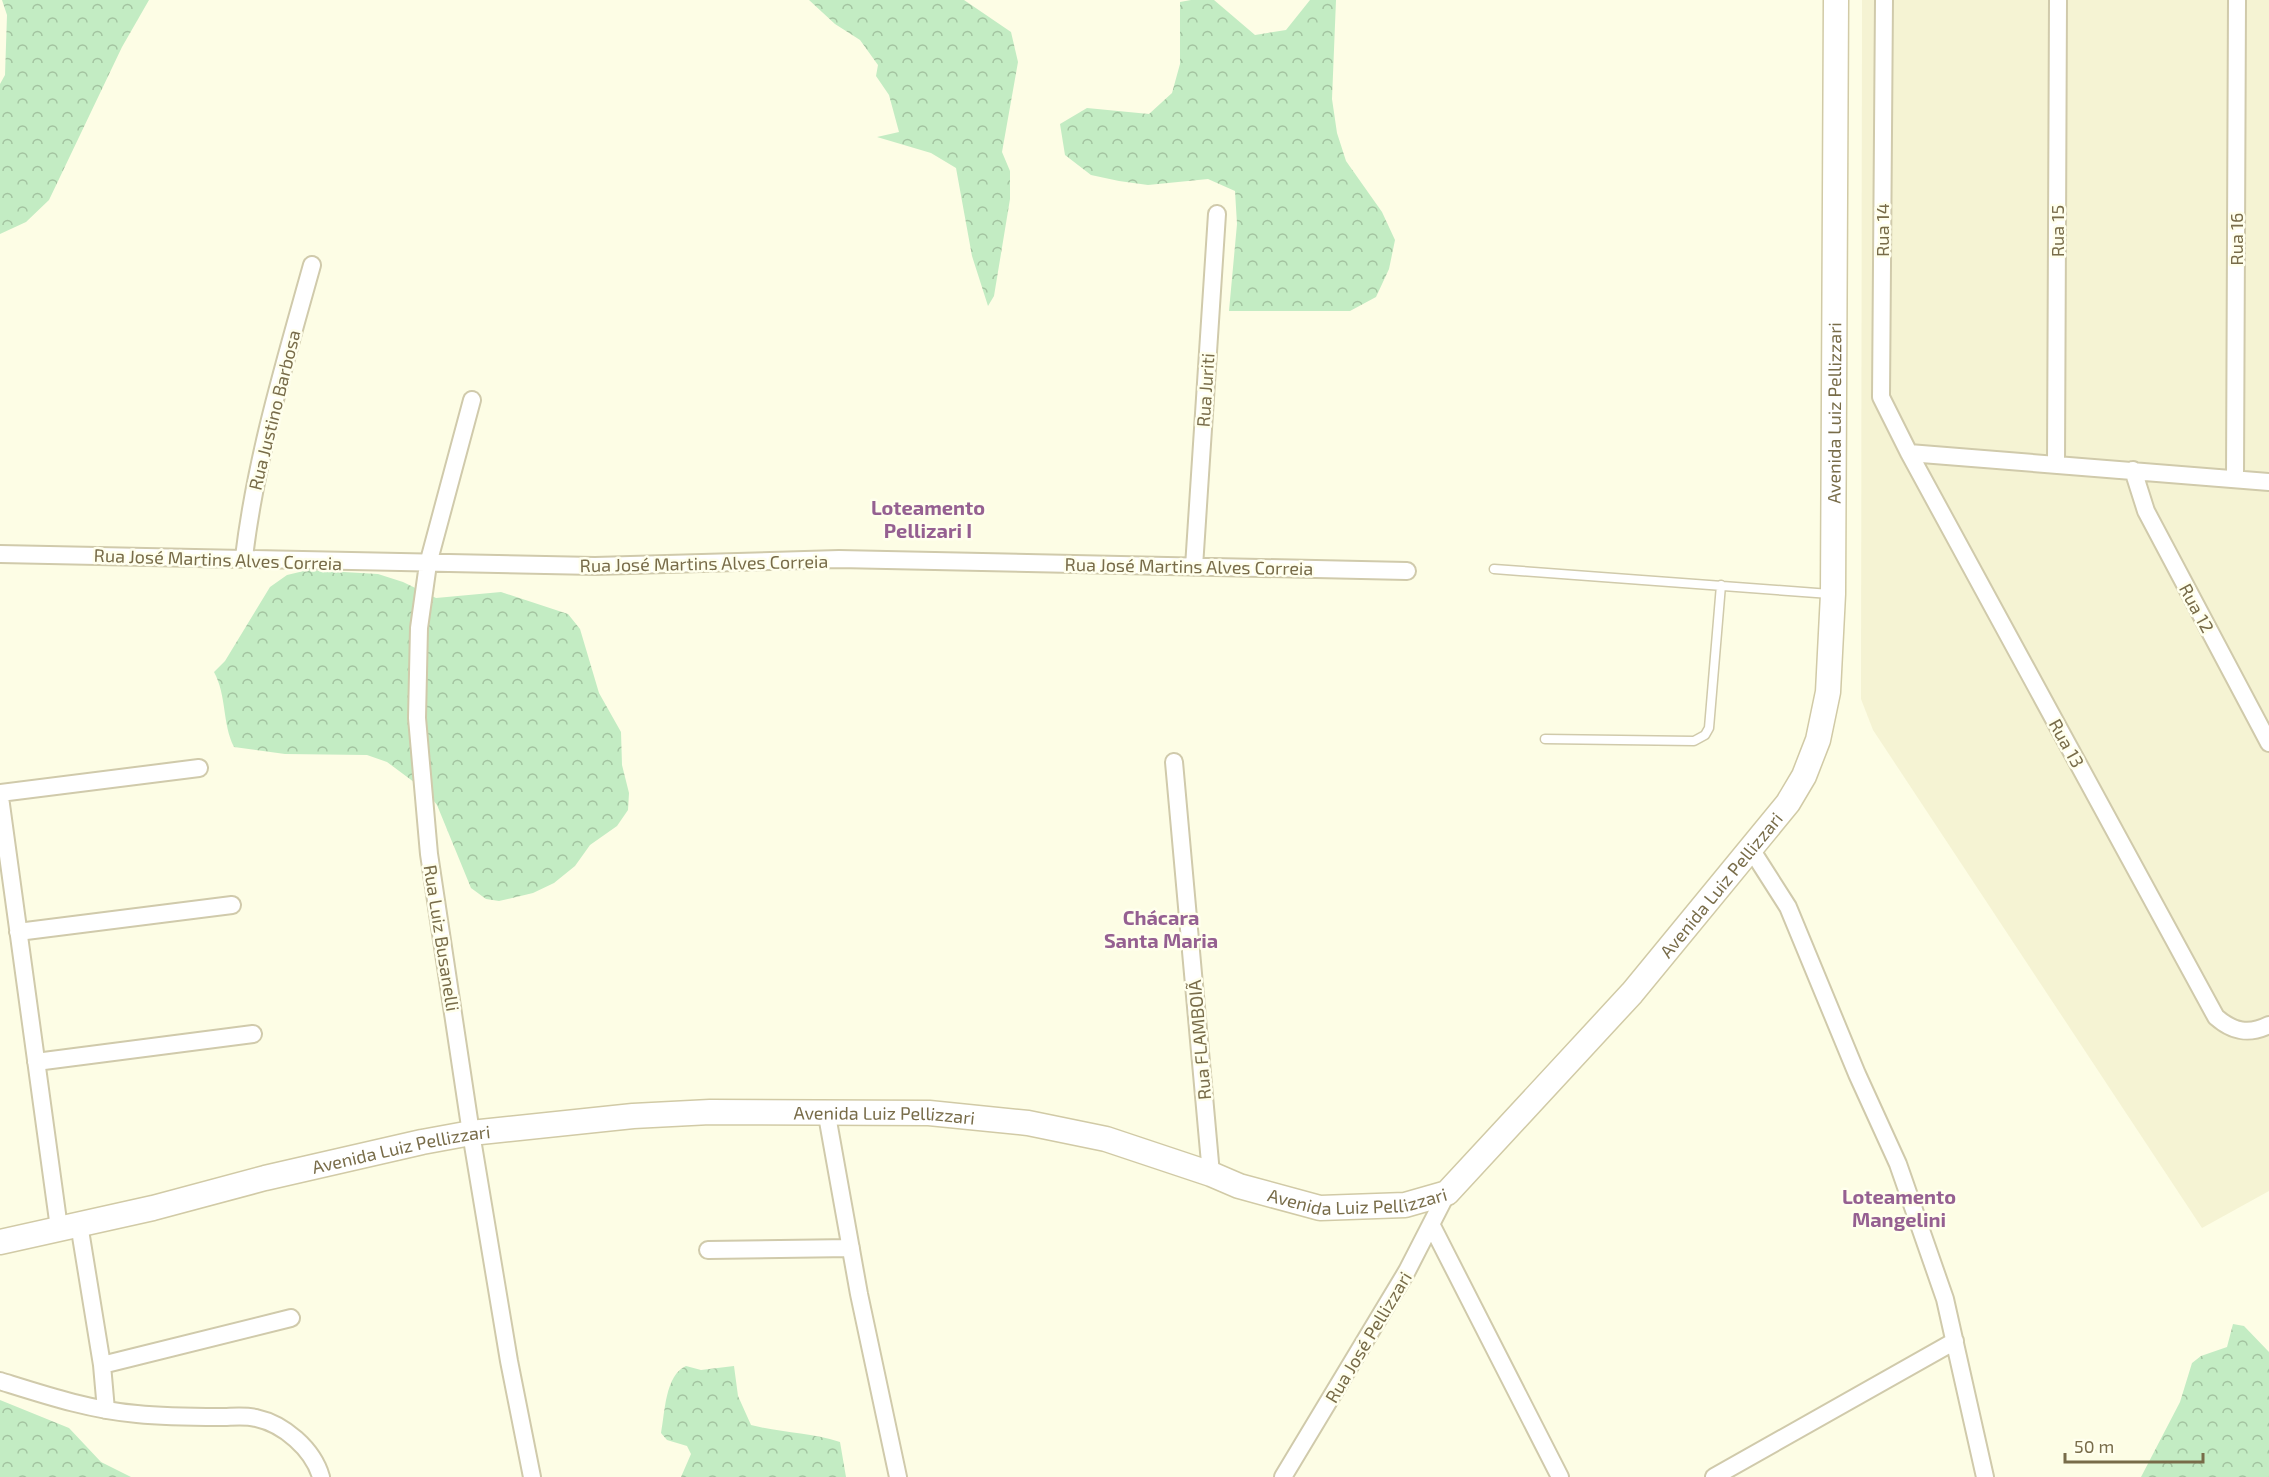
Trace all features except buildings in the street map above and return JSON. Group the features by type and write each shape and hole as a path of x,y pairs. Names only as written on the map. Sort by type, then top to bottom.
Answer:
{"main road":[{"name":"Avenida Luiz Pellizzari","path":"0,1242 377,1152 471,1132 633,1116 826,1110 929,1113 1029,1123 1106,1139 1211,1174 1239,1186 1320,1208 1405,1205 1447,1194 1632,993 1751,849 1788,803 1804,776 1818,740 1828,692 1833,594 1836,0"}],"street":[{"name":"Rua 14","path":"1884,0 1881,396 1909,453"},
{"name":"Rua 15","path":"2056,463 2058,0"},
{"name":"Rua 16","path":"2235,478 2237,0"},
{"name":"Rua Juriti","path":"1194,567 1216,214"},
{"name":"Rua Justino Barbosa","path":"244,557 251,494 312,265"},
{"name":"Rua Luiz Busanelli","path":"472,400 428,564 419,628 417,718 429,854 471,1132 509,1361 532,1477"},
{"path":"1909,453 2056,463 2269,482"},
{"name":"Rua 13","path":"1909,453 2216,1017 2230,1029 2255,1032 2269,1025"},
{"name":"Rua 12","path":"2133,470 2145,511 2269,743"},
{"name":"Rua José Martins Alves Correia","path":"0,554 244,557 428,564 595,566 839,559 1407,571"},
{"name":"Rua FLAMBOIÃ","path":"1174,762 1211,1174"},
{"path":"106,1410 102,1365 69,1226 36,1062 0,795 199,768"},
{"path":"1751,849 1788,907 1857,1074 1898,1164 1945,1299 1985,1477"},
{"path":"18,932 232,905"},
{"path":"36,1062 253,1034"},
{"path":"826,1110 851,1248 898,1477"},
{"name":"Rua José Pellizzari","path":"1283,1477 1371,1332 1432,1226 1447,1194"},
{"path":"1432,1226 1560,1477"},
{"path":"708,1250 851,1248"},
{"path":"102,1365 291,1318"},
{"path":"1714,1477 1954,1341"},
{"path":"0,1381 71,1404 106,1410 158,1415 255,1418 277,1425 291,1435 307,1452 321,1477"}],"lane":[{"path":"1494,569 1833,594"},
{"path":"1545,739 1694,741 1706,735 1709,728 1721,585"}],"shaded area":[{"path":"1862,0 2269,0 2269,1191 2202,1228 1873,730 1861,699"}],"green space":[{"path":"2,0 149,0 122,47 49,200 26,222 0,234 0,84 5,75 7,15"},
{"path":"809,0 964,0 1011,32 1018,62 1002,152 1010,171 1010,199 994,296 988,306 972,256 956,168 931,153 877,137 899,132 889,95 876,76 878,65 860,40 835,24"},
{"path":"1214,0 1255,35 1286,30 1310,0 1336,0 1332,99 1337,133 1346,161 1382,212 1395,240 1389,269 1376,297 1350,311 1229,311 1237,224 1235,191 1208,179 1148,185 1119,181 1091,175 1065,155 1060,124 1087,108 1149,114 1172,93 1180,64 1180,2"},
{"path":"308,570 378,574 403,582 436,598 501,592 568,614 580,629 599,693 621,732 622,765 629,793 628,810 617,826 590,845 575,866 554,883 533,893 499,901 486,899 471,888 437,805 426,791 387,762 367,755 285,754 234,747 230,738 221,690 214,672 225,661 270,587 287,575"},
{"path":"2233,1324 2244,1326 2269,1352 2269,1477 2141,1477 2180,1402 2192,1363 2201,1356 2227,1347"},
{"path":"686,1366 701,1370 734,1366 738,1396 751,1425 840,1442 846,1477 681,1477 691,1454 687,1446 667,1440 661,1433 670,1386 674,1377"},
{"path":"0,1400 69,1428 101,1462 131,1477 0,1477"}],"district":[{"name":"Loteamento Pellizari I","path":"928,518"},
{"name":"Chácara Santa Maria","path":"1161,928"},
{"name":"Loteamento Mangelini","path":"1899,1208"}]}
